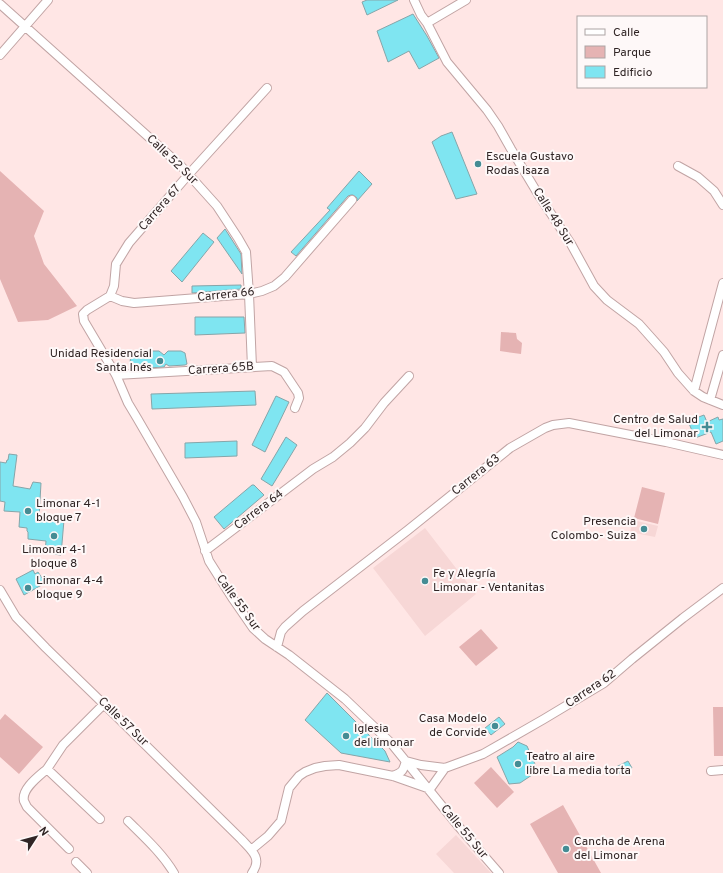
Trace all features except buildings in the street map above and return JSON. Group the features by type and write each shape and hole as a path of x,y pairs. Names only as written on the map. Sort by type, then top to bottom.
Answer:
{"street":[{"path":"0,55 48,0"},
{"name":"Calle 48 Sur","path":"414,0 447,62 487,110 498,126 594,286 607,300 643,328 664,352 678,373 694,391 703,397 723,405"},
{"path":"427,23 466,0"},
{"name":"Calle 52 Sur","path":"0,4 189,174 217,206 246,252 252,367"},
{"name":"Carrera 67","path":"110,296 114,286 116,264 129,243 267,88"},
{"path":"678,166 698,178 714,191 723,205"},
{"name":"Carrera 66","path":"110,296 122,301 134,303 249,294 262,291 274,286 285,277 352,200"},
{"path":"694,391 723,284"},
{"name":"Calle 55 Sur","path":"110,296 86,310 83,314 84,321 116,375 128,403 196,522 205,552 220,580 253,628 265,639 345,699 391,743 459,827 499,873"},
{"path":"710,400 723,354"},
{"name":"Carrera 65B","path":"116,375 272,366 284,372 298,393 295,408"},
{"name":"Carrera 64","path":"205,552 313,469 333,457 350,443 365,428 384,403 409,376"},
{"name":"Carrera 63","path":"277,647 281,632 303,611 408,530 510,448 545,428 553,425 569,423 723,455"},
{"name":"Carrera 62","path":"406,761 421,765 445,768 483,754 604,683 683,618 723,588"},
{"name":"Calle 57 Sur","path":"0,590 16,617 251,850"},
{"path":"69,849 27,807 24,800 24,793 28,787 47,769 63,746 104,704"},
{"path":"393,776 403,770 406,761"},
{"path":"252,873 257,864 256,857 251,850 268,836 281,822 290,788 305,772 315,768 339,765 393,776 430,790 445,768"},
{"path":"47,769 100,819"},
{"path":"711,771 723,770"},
{"path":"128,820 160,852 174,873"},
{"path":"76,862 87,873"}],"shaded area":[{"name":"Presencia Colombo- Suiza","path":"633,520 658,526 655,537 630,532"},
{"name":"Fe y Alegría Limonar - Ventanitas","path":"425,528 476,594 425,636 373,568"},
{"path":"456,835 491,873 454,873 436,854"}],"green space":[{"path":"0,171 44,211 34,236 44,264 77,306 48,320 18,322 0,279"},
{"path":"501,332 516,333 517,339 522,343 521,354 500,351"},
{"path":"642,487 665,493 658,524 634,518"},
{"path":"481,629 498,648 476,666 459,647"},
{"path":"713,707 723,707 723,756 714,756"},
{"path":"5,714 43,747 19,774 0,757 0,720"},
{"path":"491,767 514,792 497,808 474,783"},
{"name":"Cancha de Arena del Limonar","path":"563,805 601,873 558,873 530,824"}],"place":[{"name":"Escuela Gustavo Rodas Isaza","path":"478,164"},
{"name":"Unidad Residencial Santa Inés","path":"160,361"},
{"name":"Centro de Salud del Limonar","path":"707,427"},
{"name":"Limonar 4-1 bloque 7","path":"28,511"},
{"name":"Presencia Colombo- Suiza","path":"644,529"},
{"name":"Limonar 4-1 bloque 8","path":"54,536"},
{"name":"Fe y Alegría Limonar - Ventanitas","path":"425,581"},
{"name":"Limonar 4-4 bloque 9","path":"28,588"},
{"name":"Casa Modelo de Corvide","path":"495,726"},
{"name":"Iglesia del limonar","path":"346,736"},
{"name":"Teatro al aire libre La media torta","path":"518,764"},
{"name":"Cancha de Arena del Limonar","path":"566,849"}]}
